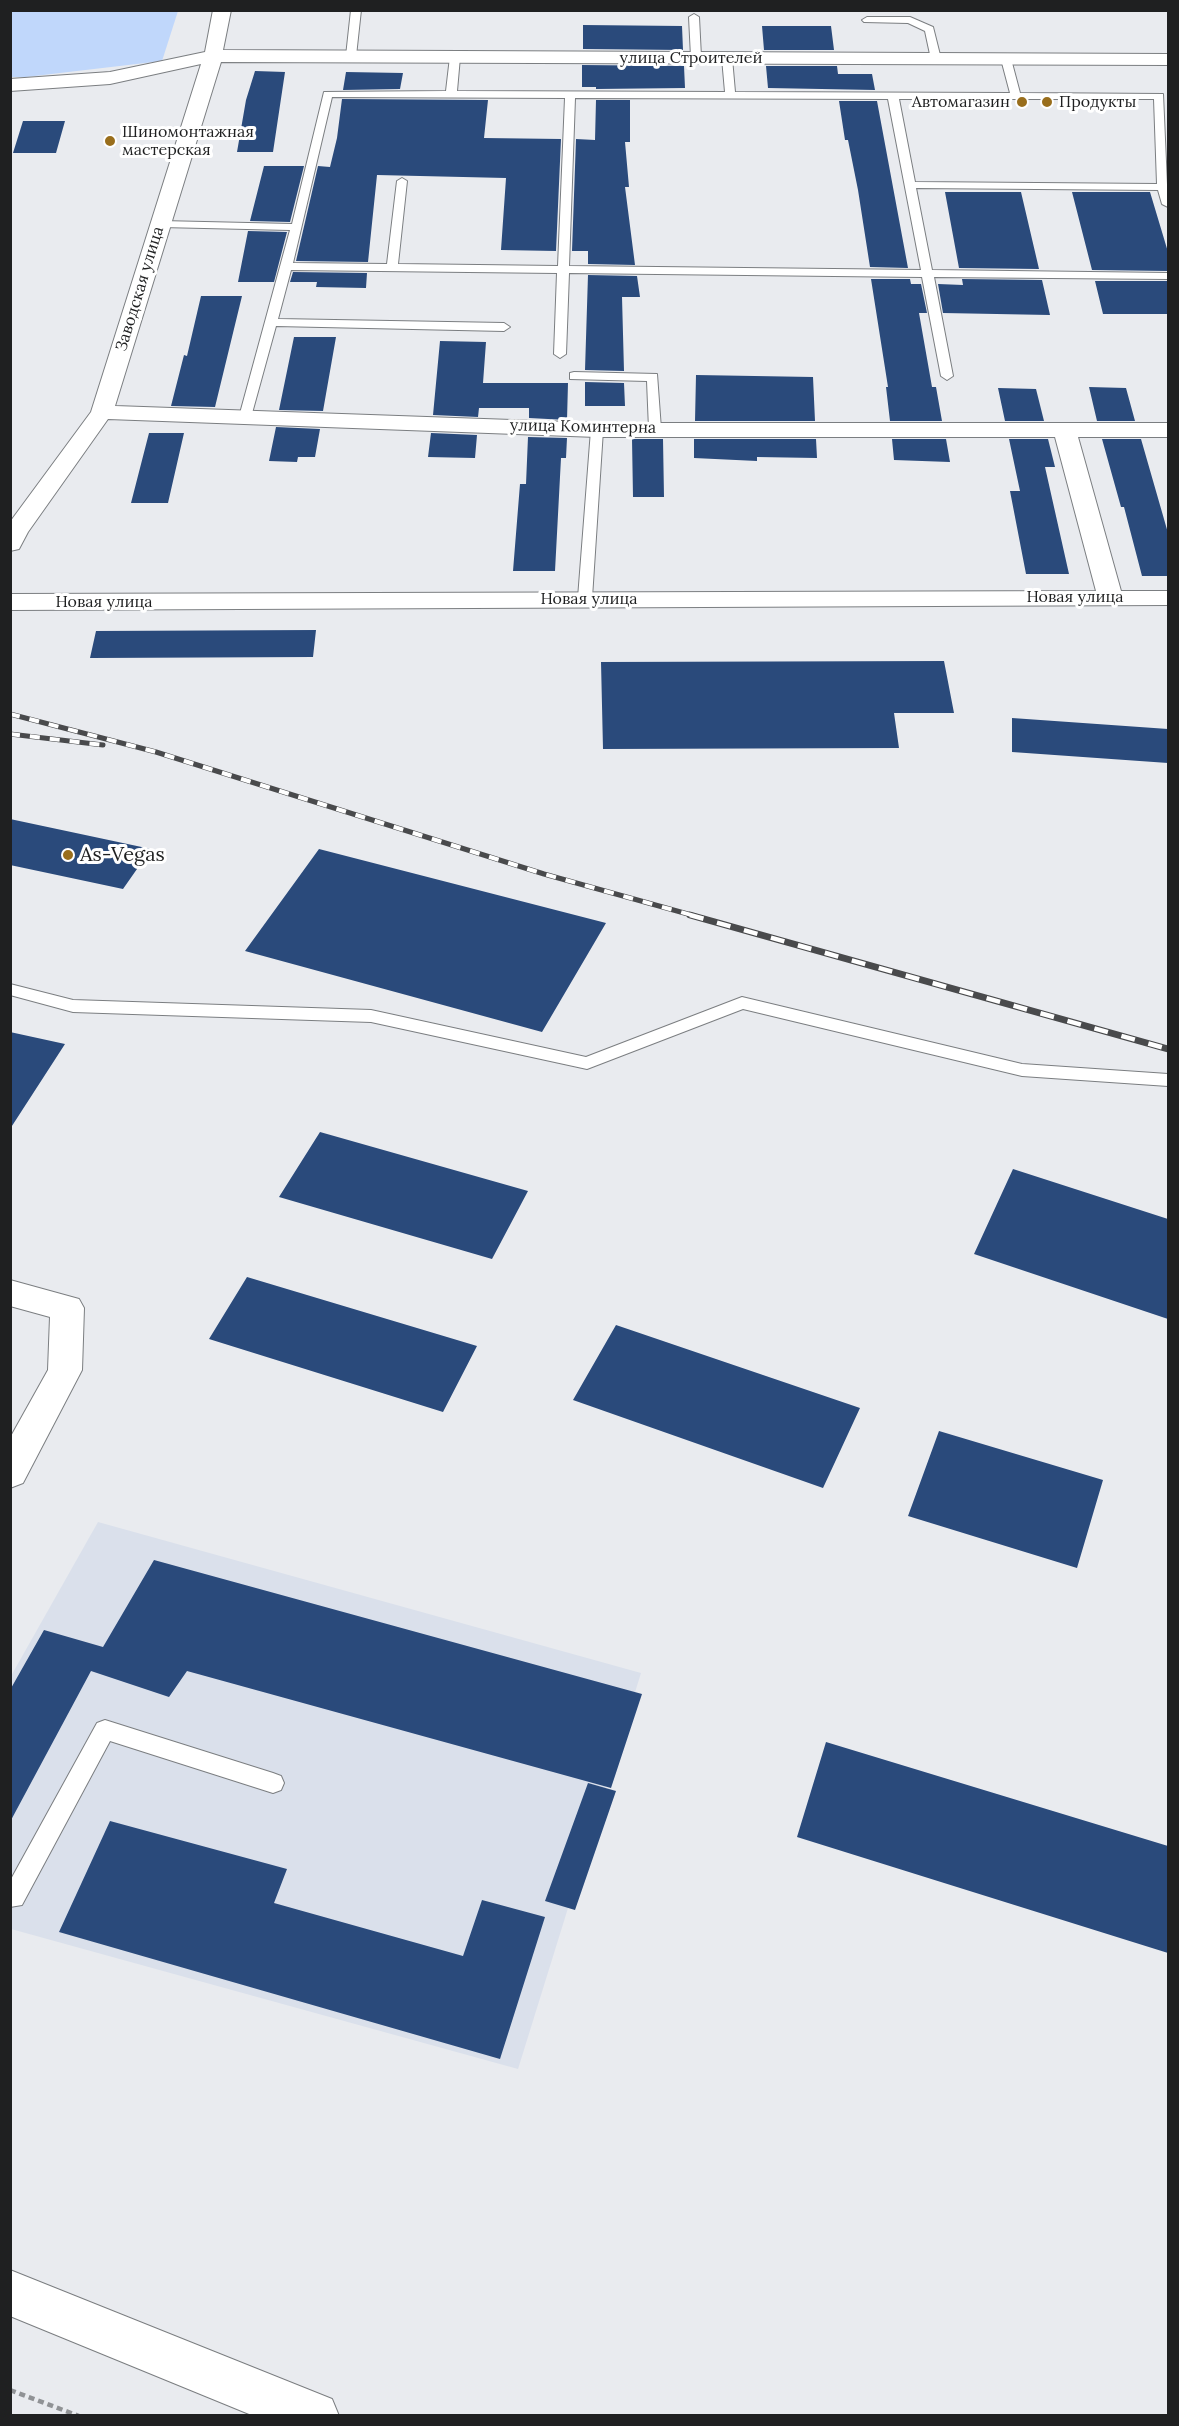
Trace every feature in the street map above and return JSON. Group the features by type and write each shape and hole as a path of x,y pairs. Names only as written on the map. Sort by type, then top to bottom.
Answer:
{"street":[{"name":"Заводская улица","path":"10,544 16,531 102,412 213,56 222,10"},
{"name":"улица Строителей","path":"10,85 110,78 213,56 1168,59"},
{"name":"улица Коминтерна","path":"102,412 597,430 1168,430"},
{"path":"1065,431 1110,597"},
{"name":"Новая улица","path":"10,602 585,598 1168,598"},
{"path":"10,1293 67,1308 65,1370 10,1473"},
{"path":"10,2293 315,2415"}],"lane":[{"path":"351,56 356,10"},
{"path":"694,17 696,57"},
{"path":"867,20 918,22 930,29 936,58"},
{"path":"452,95 455,57"},
{"path":"728,58 730,96"},
{"path":"1006,59 1016,96"},
{"path":"245,417 297,227 328,94 1159,96 1163,187 1168,204"},
{"path":"560,354 570,95"},
{"path":"893,96 946,376"},
{"path":"392,267 402,181"},
{"path":"910,185 1163,187"},
{"path":"160,224 297,227"},
{"path":"286,266 927,271 1168,276"},
{"path":"271,322 504,327"},
{"path":"574,376 653,377 655,429"},
{"path":"585,598 597,430"},
{"path":"10,989 73,1006 371,1016 587,1063 742,1003 1022,1070 1168,1080"},
{"path":"10,1896 14,1897 105,1730 273,1783"}],"path":[{"path":"10,2390 79,2415"}],"shaded area":[{"path":"11,11 178,11 162,61 11,77"},
{"path":"98,1522 641,1673 518,2069 11,1929 11,1676"}],"building":[{"path":"583,25 682,26 683,50 583,49"},
{"path":"762,26 831,26 834,50 764,50"},
{"path":"582,65 684,66 685,88 596,89 596,87 582,87"},
{"path":"766,66 837,66 838,74 872,74 875,90 768,88"},
{"path":"255,71 285,72 273,152 237,152 246,100"},
{"path":"346,72 403,73 400,89 343,90"},
{"path":"342,99 488,100 484,138 561,139 556,251 501,250 506,178 377,175 368,262 296,261 318,166 330,167 337,138"},
{"path":"596,100 630,100 630,142 625,142 629,187 625,187 635,265 588,264 588,251 572,251 576,139 595,140"},
{"path":"839,101 877,101 908,268 870,267 858,190 848,140 845,140"},
{"path":"23,121 65,121 56,153 13,153"},
{"path":"264,166 304,166 290,222 250,221"},
{"path":"945,192 1021,192 1039,269 959,268"},
{"path":"1072,192 1150,192 1168,252 1168,271 1092,270"},
{"path":"248,231 287,232 274,282 238,282"},
{"path":"293,272 367,273 366,288 316,287 317,282 290,282"},
{"path":"588,275 637,276 640,297 622,297 624,371 585,370"},
{"path":"871,279 910,279 911,284 921,284 927,313 919,313 932,387 936,387 942,421 890,421 886,387 888,387"},
{"path":"962,279 1042,280 1050,315 943,313 938,284 963,285"},
{"path":"1095,281 1168,281 1168,314 1103,314"},
{"path":"201,296 242,296 215,407 171,406 184,355 187,356"},
{"path":"294,337 336,337 323,411 279,410"},
{"path":"440,341 486,342 483,383 568,383 567,420 529,418 529,408 479,408 478,417 433,415"},
{"path":"696,375 813,377 815,421 695,421"},
{"path":"585,382 624,383 625,406 585,406"},
{"path":"1089,387 1126,388 1135,421 1097,421"},
{"path":"998,388 1036,389 1044,421 1005,421"},
{"path":"276,427 320,429 315,457 298,457 297,462 269,461"},
{"path":"149,433 184,433 168,503 131,503"},
{"path":"431,433 477,435 475,458 428,457"},
{"path":"528,437 567,438 566,458 561,458 555,571 513,571 520,484 526,484"},
{"path":"632,439 663,439 664,497 633,497"},
{"path":"694,439 816,439 817,458 757,457 757,461 694,458"},
{"path":"892,439 946,439 950,462 894,460"},
{"path":"1009,439 1048,439 1055,467 1045,467 1069,574 1026,574 1010,491 1020,491"},
{"path":"1102,439 1141,439 1168,533 1168,576 1142,576 1124,507 1121,507"},
{"path":"316,630 313,657 90,658 96,631"},
{"path":"944,661 954,713 894,713 899,748 603,749 601,662"},
{"path":"1012,718 1168,729 1168,763 1012,752"},
{"path":"10,819 151,849 123,889 10,865"},
{"path":"319,849 606,923 542,1032 245,951"},
{"path":"10,1032 65,1044 10,1129"},
{"path":"320,1132 528,1191 492,1259 279,1197"},
{"path":"1013,1169 1168,1219 1168,1319 974,1254"},
{"path":"247,1277 477,1346 443,1412 209,1339"},
{"path":"616,1325 860,1408 823,1488 573,1400"},
{"path":"939,1431 1103,1480 1077,1568 908,1516"},
{"path":"154,1560 642,1694 611,1788 187,1671 169,1697 91,1671 10,1822 10,1690 44,1630 103,1647"},
{"path":"826,1742 1168,1846 1168,1953 797,1837"},
{"path":"588,1783 616,1791 575,1910 545,1901"},
{"path":"110,1821 287,1869 274,1903 463,1956 482,1900 545,1917 500,2059 59,1932"}],"railway":[{"path":"10,714 156,752 544,874 695,916"},
{"path":"10,734 103,745"},
{"path":"690,915 1168,1049"}],"place":[{"name":"Автомагазин","path":"1022,102"},
{"name":"Продукты","path":"1047,102"},
{"name":"Шиномонтажная мастерская","path":"110,141"},
{"name":"As-Vegas","path":"68,855"}]}
